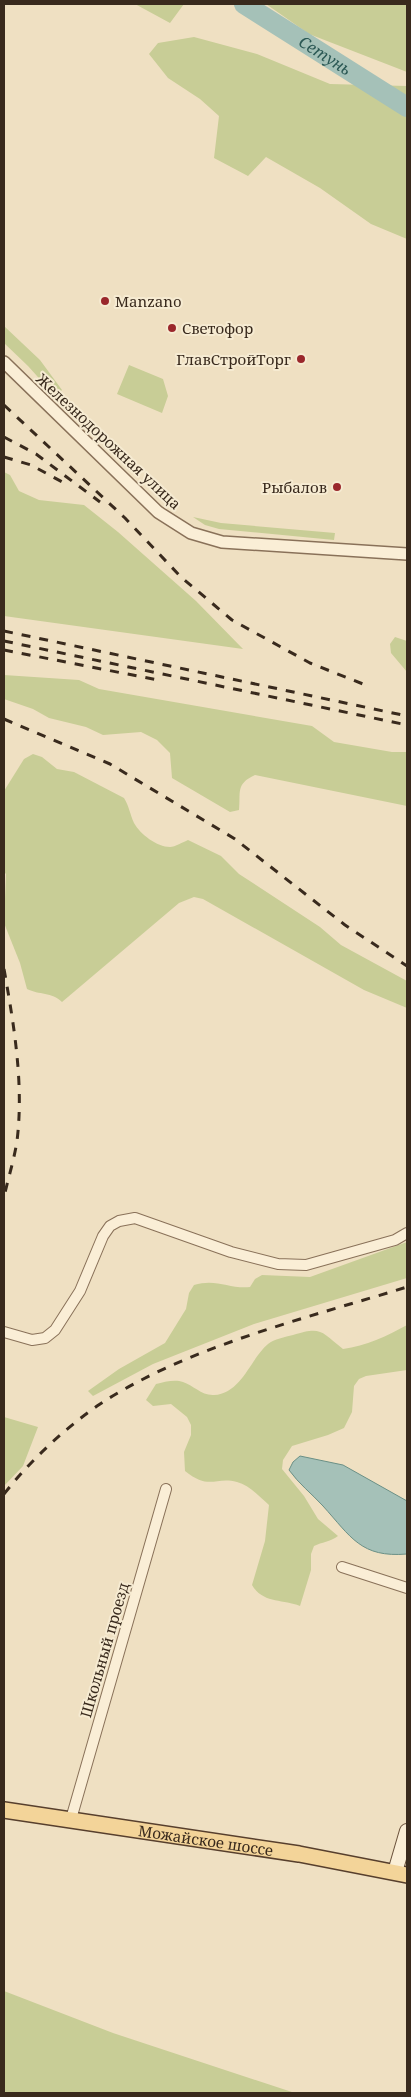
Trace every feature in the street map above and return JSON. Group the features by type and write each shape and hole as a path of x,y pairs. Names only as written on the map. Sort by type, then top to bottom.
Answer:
{"main road":[{"name":"Можайское шоссе","path":"4,1810 299,1854 401,1873"},
{"path":"401,1873 407,1831"}],"street":[{"name":"Железнодорожная улица","path":"4,362 158,512 190,533 222,542 407,554"},
{"path":"4,1332 32,1340 44,1338 55,1330 80,1291 103,1236 110,1226 119,1221 136,1218 231,1252 278,1264 306,1265 395,1240 407,1233"},
{"name":"Школьный проезд","path":"72,1819 166,1489"},
{"path":"342,1567 407,1588"}],"green space":[{"path":"135,4 184,4 170,23"},
{"path":"266,4 407,4 407,72 309,34"},
{"path":"194,37 257,54 330,84 407,86 407,239 371,224 320,188 266,157 248,176 214,158 219,116 200,99 168,78 149,54 158,43"},
{"path":"4,326 40,360 62,390 55,396 4,343"},
{"path":"129,365 163,379 168,396 162,413 117,394"},
{"path":"4,472 10,475 19,491 39,500 84,505 118,532 196,601 243,649 4,616"},
{"path":"193,517 221,523 335,533 334,540 219,529 205,525"},
{"path":"395,637 407,641 407,672 391,653 390,644"},
{"path":"4,675 79,680 99,689 312,726 334,742 392,752 407,752 407,806 255,775 244,782 240,790 239,810 230,812 172,778 170,753 157,740 141,732 103,735 86,727 49,718 33,709 4,699"},
{"path":"33,754 42,757 57,769 74,772 124,798 134,823 154,842 170,847 188,840 221,856 239,874 320,927 341,945 407,981 407,1008 364,990 203,899 194,897 179,903 62,1002 50,995 27,989 20,963 4,923 6,874 4,872 4,791 24,759"},
{"path":"407,1242 407,1278 254,1324 153,1364 93,1396 88,1391 119,1369 165,1343 186,1309 189,1293 194,1285 216,1283 235,1287 250,1287 255,1279 262,1275 310,1277"},
{"path":"407,1325 407,1370 366,1376 359,1379 354,1386 352,1412 344,1428 292,1446 283,1460 282,1469 304,1496 318,1519 338,1536 314,1546 311,1554 311,1570 300,1606 262,1595 252,1585 265,1541 269,1505 246,1486 237,1482 207,1482 185,1471 184,1452 191,1435 191,1425 187,1417 171,1404 153,1406 146,1400 156,1384 173,1381 183,1382 210,1395 224,1393 239,1382 268,1344 280,1338 302,1332 315,1331 325,1334 343,1349 360,1346 376,1340"},
{"path":"4,1417 38,1427 23,1466 4,1486"},
{"path":"4,1991 113,2033 295,2093 4,2093"}],"water":[{"path":"300,1456 343,1465 407,1501 407,1554 378,1553 358,1543 350,1536 289,1470 293,1462"}],"waterway":[{"name":"Сетунь","path":"244,4 407,107"}],"railway":[{"path":"4,405 125,518 181,577 232,620 310,663 363,684"},
{"path":"4,437 36,454 100,502"},
{"path":"4,457 31,465 66,484"},
{"path":"4,631 407,716"},
{"path":"4,641 407,725"},
{"path":"4,650 158,680"},
{"path":"4,719 110,764 235,839 345,925 407,966"},
{"path":"4,969 19,1076 17,1141 4,1197"},
{"path":"4,1494 25,1469 59,1436 97,1406 131,1385 168,1367 248,1336 407,1287"}],"place":[{"name":"Manzano","path":"105,301"},
{"name":"Светофор","path":"172,328"},
{"name":"ГлавСтройТорг","path":"301,359"},
{"name":"Рыбалов","path":"337,487"}]}
